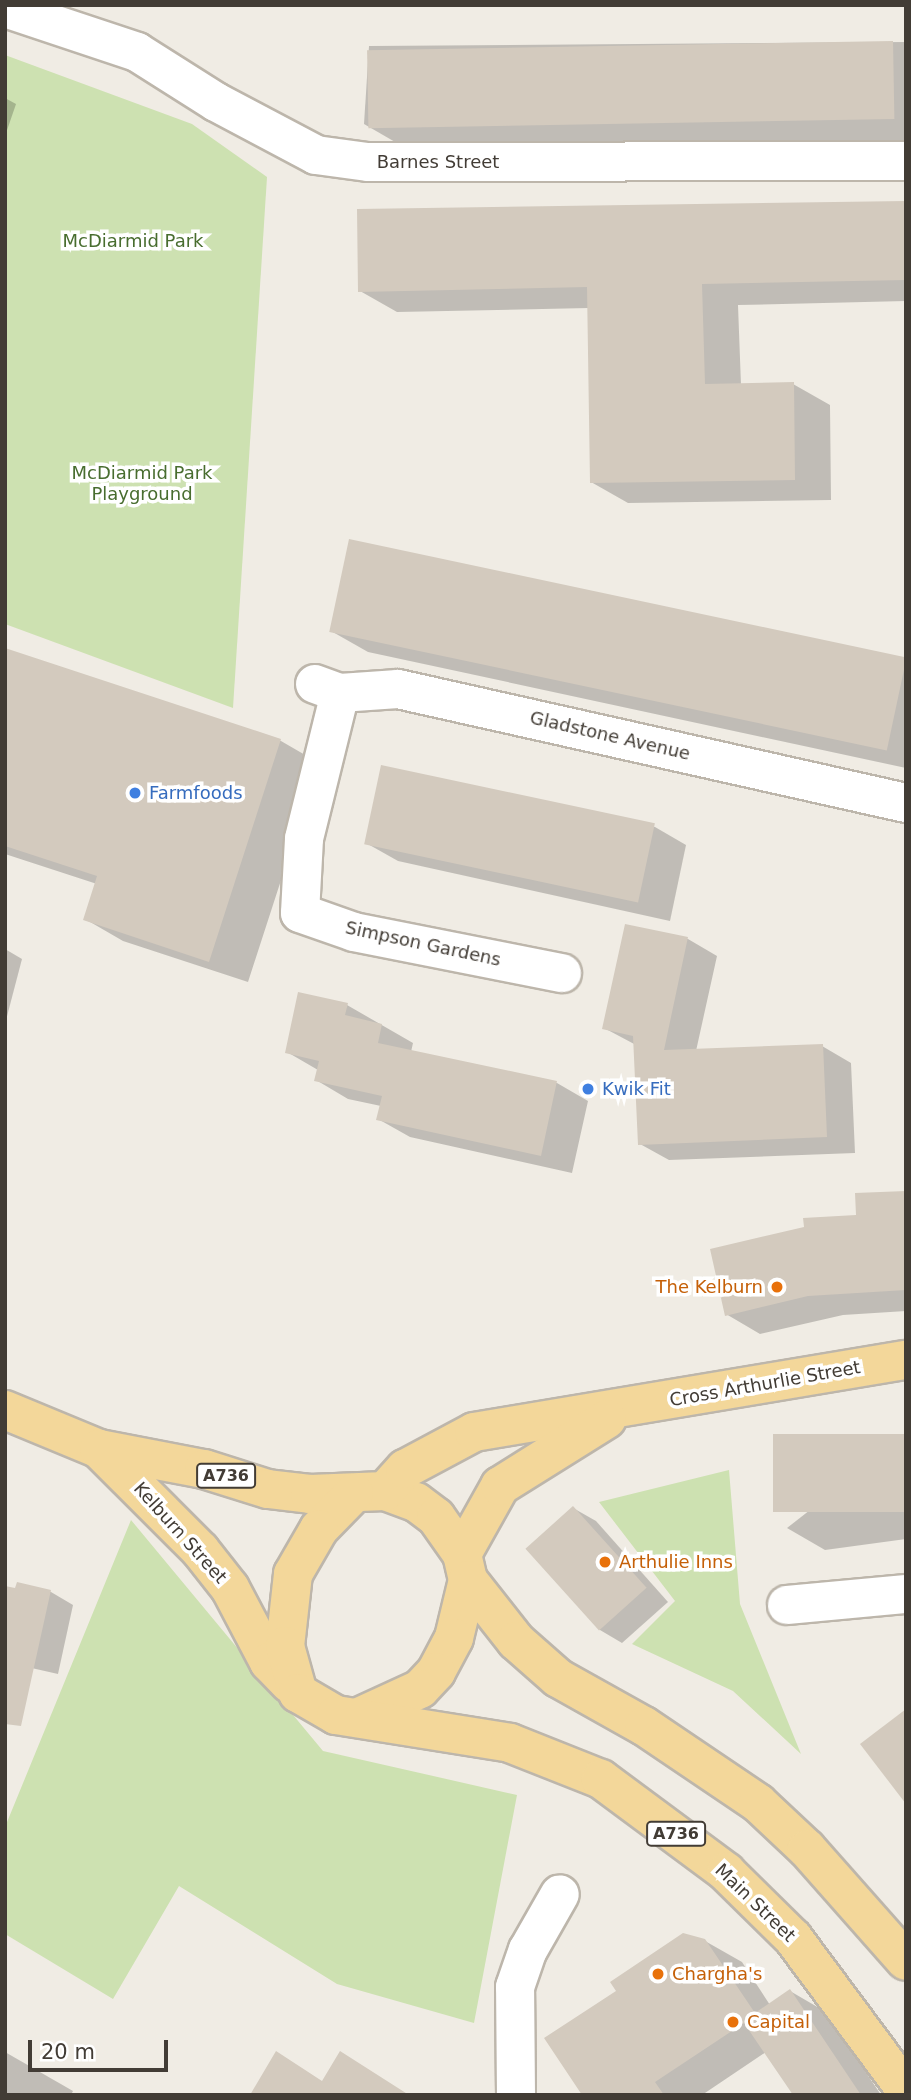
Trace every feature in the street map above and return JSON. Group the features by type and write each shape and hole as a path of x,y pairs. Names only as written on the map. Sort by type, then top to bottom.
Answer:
{"main road":[{"name":"Cross Arthurlie Street","path":"370,1492 405,1469 474,1433 906,1360"},
{"name":"Cross Arthurlie Street","path":"465,1567 500,1486 624,1409"},
{"name":"Kelburn Street","path":"5,1410 99,1449 205,1469 268,1489 370,1492"},
{"name":"Kelburn Street","path":"99,1449 200,1550 230,1588 269,1662 298,1693"},
{"name":"A736","path":"370,1492 416,1502 436,1517 465,1567 516,1641 558,1678 644,1726 758,1803 807,1849 906,1961"},
{"path":"298,1693 285,1646 293,1574 319,1529 370,1492"},
{"path":"357,1718 401,1700 436,1672 454,1638 465,1567"},
{"name":"A736","path":"298,1693 316,1707 357,1718"},
{"name":"Main Street","path":"357,1718 510,1743 601,1779 726,1872 793,1938 906,2090"}],"street":[{"name":"Barnes Street","path":"5,8 137,52 216,103 316,155 368,162 906,161"},
{"name":"Gladstone Avenue","path":"327,688 398,689 906,803"},
{"name":"Simpson Gardens","path":"327,688 304,839 300,913 354,932 562,973"},
{"path":"787,1605 906,1594"},
{"path":"516,2095 514,1987 528,1950 560,1894"}],"green space":[{"name":"McDiarmid Park","path":"5,55 192,124 267,177 233,708 5,624"},
{"path":"729,1470 740,1604 801,1754 733,1691 632,1644 675,1601 599,1502"},
{"path":"131,1520 323,1751 517,1795 474,2023 337,1984 179,1886 113,1999 5,1934 5,1827"}],"building":[{"path":"893,41 894,119 368,128 367,50"},
{"path":"906,201 906,280 702,284 705,384 794,382 795,480 590,483 587,287 358,292 357,209"},
{"path":"349,539 906,657 887,750 329,632"},
{"name":"Farmfoods","path":"5,648 281,739 209,962 83,920 97,876 5,846"},
{"path":"381,765 655,823 638,902 364,844"},
{"path":"625,924 688,937 664,1050 823,1044 827,1137 638,1145 633,1036 602,1029"},
{"path":"298,992 348,1003 345,1015 382,1024 378,1043 557,1081 541,1156 376,1120 382,1096 314,1081 319,1061 285,1053"},
{"path":"906,1191 906,1290 808,1296 725,1316 710,1249 804,1227 803,1218 856,1215 855,1193"},
{"path":"773,1434 906,1434 906,1512 773,1512"},
{"path":"573,1506 647,1588 599,1631 525,1549"},
{"path":"17,1582 51,1590 21,1726 5,1724 5,1586 15,1588"},
{"path":"906,1709 906,1804 860,1744"},
{"path":"683,1933 705,1939 755,2013 790,1989 861,2095 793,2095 744,2023 655,2082 664,2095 582,2095 544,2038 616,1991 610,1982"},
{"path":"276,2051 322,2081 340,2051 409,2095 250,2095"}],"place":[{"name":"Farmfoods","path":"135,793"},
{"name":"Kwik Fit","path":"588,1089"},
{"name":"The Kelburn","path":"777,1287"},
{"name":"Arthulie Inns","path":"605,1562"},
{"name":"Chargha's","path":"658,1974"},
{"name":"Capital","path":"733,2022"}],"park label":[{"name":"McDiarmid Park Playground","path":"142,484"}]}
